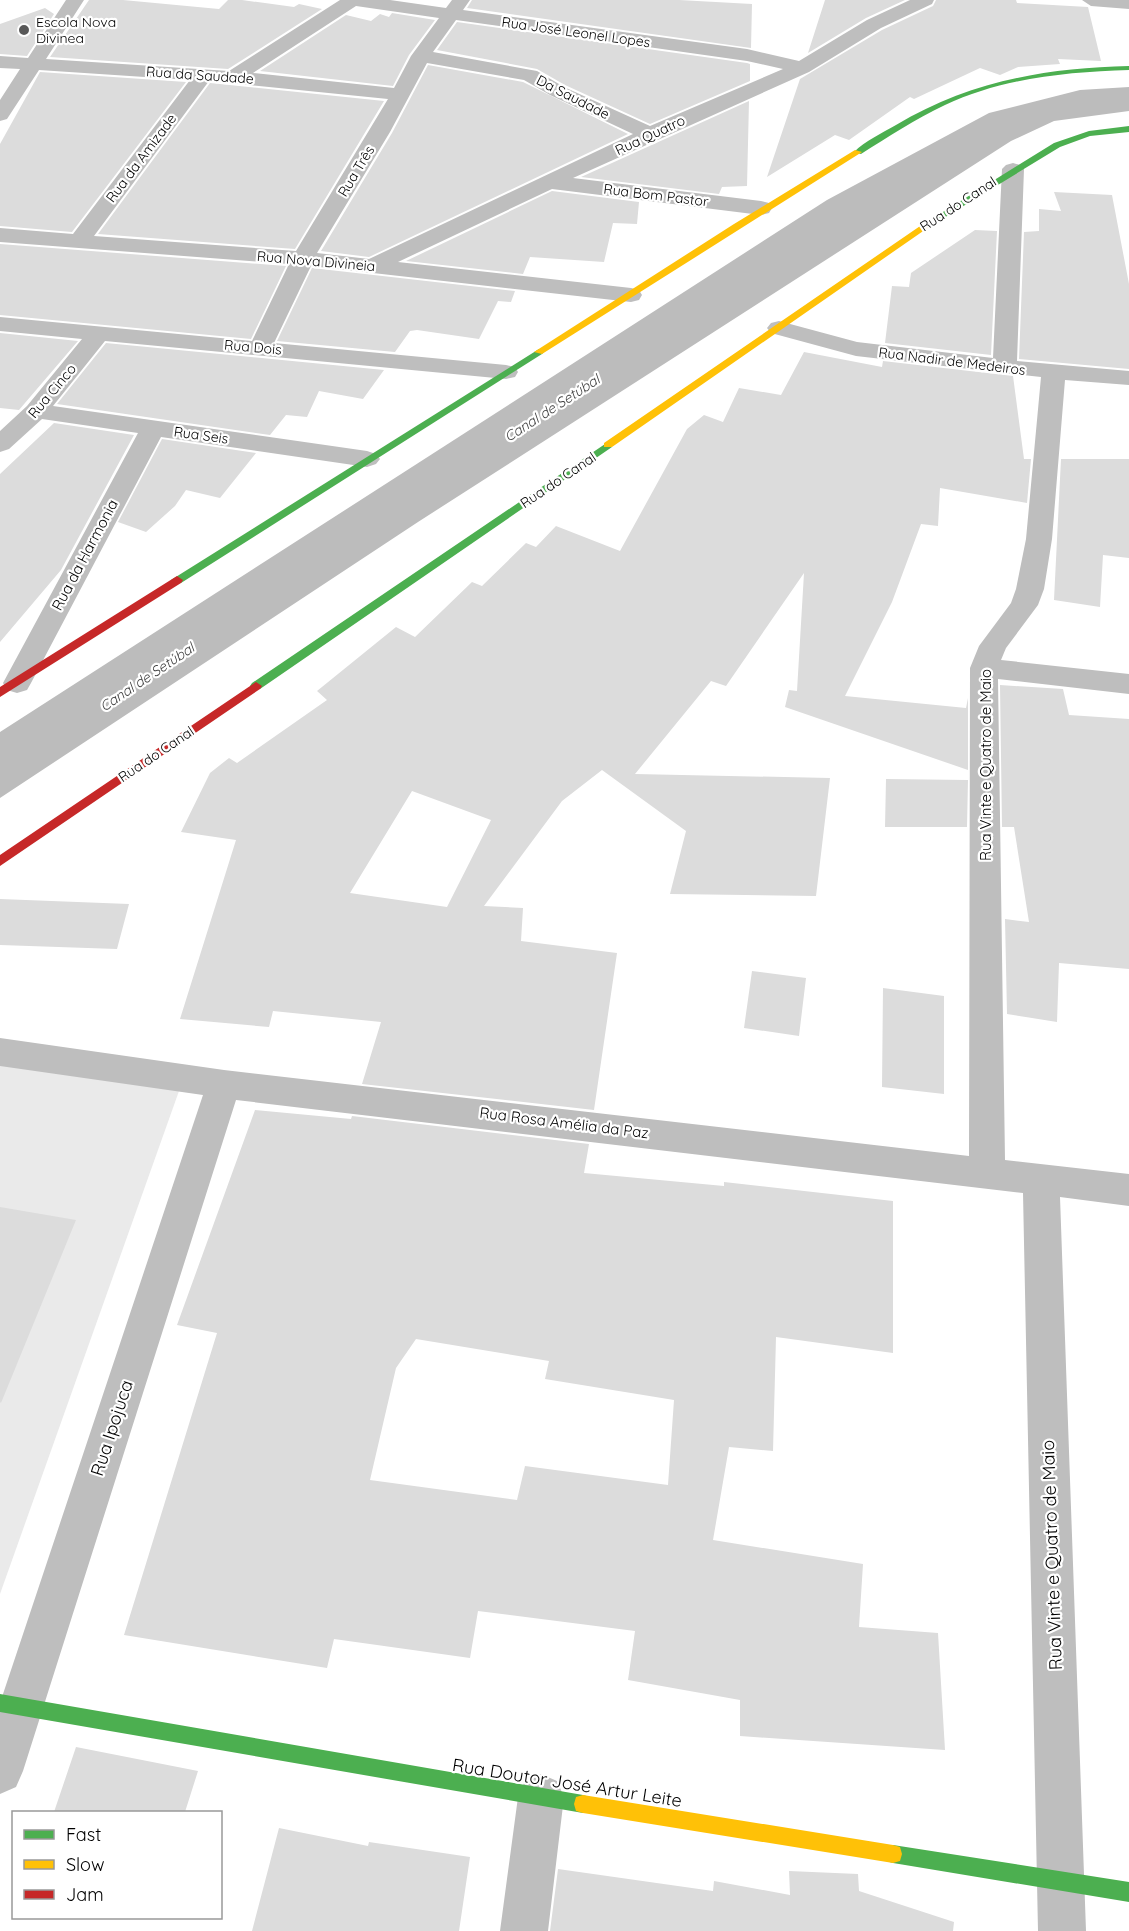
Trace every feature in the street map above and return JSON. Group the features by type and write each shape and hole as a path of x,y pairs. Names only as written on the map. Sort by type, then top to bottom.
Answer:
{"street":[{"path":"0,115 75,0"},
{"path":"233,77 351,0"},
{"name":"Rua José Leonel Lopes","path":"351,0 456,8 747,55 802,68"},
{"name":"Rua Quatro","path":"372,266 650,134 802,68 874,24 926,0"},
{"path":"1091,0 1129,3"},
{"name":"Rua Três","path":"260,348 303,258 380,132 421,56 456,8"},
{"name":"Da Saudade","path":"421,56 530,75 557,92 650,134"},
{"name":"Rua da Saudade","path":"0,62 233,77 399,94"},
{"path":"8,688 367,459 630,295 761,208 957,95 1002,81 1063,71 1129,68"},
{"name":"Rua da Amizade","path":"79,241 204,75"},
{"name":"Rua do Canal","path":"0,861 952,207 1013,169 1068,141 1089,134 1129,129"},
{"path":"1005,367 1013,169"},
{"name":"Rua Bom Pastor","path":"550,182 761,208"},
{"name":"Rua Nova Divineia","path":"0,235 303,258 630,295"},
{"name":"Rua Dois","path":"0,324 506,372"},
{"name":"Rua Nadir de Medeiros","path":"778,328 856,349 1005,367 1129,378"},
{"name":"Rua Cinco","path":"4,438 36,411 99,333"},
{"name":"Rua Vinte e Quatro de Maio","path":"987,1172 983,1025 986,873 984,668 993,646 1024,605 1030,589 1039,539 1054,372"},
{"name":"Rua Seis","path":"36,411 367,459"},
{"name":"Rua da Harmonia","path":"8,688 153,428"},
{"path":"984,668 1129,684"},
{"name":"Rua Rosa Amélia da Paz","path":"0,1052 224,1084 1129,1190"},
{"name":"Rua Ipojuca","path":"0,1771 10,1706 224,1084"},
{"name":"Rua Vinte e Quatro de Maio","path":"1041,1179 1062,1931"},
{"name":"Rua Doutor José Artur Leite","path":"10,1706 541,1797 1129,1893"},
{"path":"524,1931 541,1797"}],"shaded area":[{"path":"0,1059 179,1091 0,1594"}],"water":[{"name":"Canal de Setúbal","path":"1129,87 1129,111 1054,121 1011,141 418,522 0,798 0,732 827,200 989,113 1080,90"}],"building":[{"path":"89,0 123,0 219,9 228,0 242,0 294,7 299,4 322,9 228,69 50,57"},
{"path":"472,0 679,0 752,4 751,48 467,8"},
{"path":"825,0 905,0 866,18 808,53"},
{"path":"936,0 1016,0 1017,3 1088,7 1101,61 1058,59 1060,64 1018,67 1000,75 980,68 914,99 910,97 849,140 835,135 767,177 800,79 882,30 933,6"},
{"path":"45,8 54,14 27,56 0,54 0,24"},
{"path":"392,13 435,20 409,55 393,86 260,71 346,15 371,21 380,14 389,17"},
{"path":"457,22 747,63 750,64 750,81 650,124 565,85 537,69 437,50"},
{"path":"428,65 523,82 628,134 369,257 321,251 392,133"},
{"path":"40,72 186,82 72,232 0,226 0,144"},
{"path":"210,83 384,101 295,249 98,234"},
{"path":"749,101 747,186 722,187 719,194 581,177"},
{"path":"552,191 639,202 637,224 613,223 604,262 530,257 523,274 406,261"},
{"path":"1054,192 1112,195 1129,284 1129,369 1019,359 1024,232 1039,231 1039,209 1061,211"},
{"path":"975,230 997,231 991,355 885,343 892,286 909,287 911,273"},
{"path":"0,244 286,266 251,339 0,315"},
{"path":"312,268 515,291 511,302 498,301 479,339 410,331 395,352 277,341"},
{"path":"0,333 78,341 19,410 0,408"},
{"path":"106,343 384,370 363,399 319,391 307,417 286,415 270,435 57,404"},
{"path":"804,352 882,367 883,361 1013,376 1024,459 1031,459 1027,503 940,488 938,526 921,524 892,602 845,696 966,708 968,698 968,770 785,707 789,690 797,691 804,573 726,686 711,681 635,774 830,778 816,896 670,894 686,831 602,770 562,801 484,906 523,908 521,941 617,953 594,1110 362,1084 381,1022 273,1011 269,1027 180,1019 236,840 181,832 210,773 229,758 237,763 327,700 317,691 396,627 415,637 472,582 482,586 526,543 536,547 556,526 620,551 687,429 704,415 723,422 739,388 781,395","holes":["412,791 491,820 447,907 350,893"]},
{"path":"54,423 134,435 61,570 0,642 0,474"},
{"path":"162,439 256,453 220,498 186,490 175,506 146,532 118,522"},
{"path":"1061,459 1129,459 1129,558 1103,555 1100,607 1054,600"},
{"path":"1000,685 1063,689 1069,715 1129,719 1129,969 1059,963 1057,1022 1007,1014 1005,919 1029,922 1014,827 1002,827"},
{"path":"886,779 968,780 967,827 885,827"},
{"path":"0,899 129,904 117,949 0,945"},
{"path":"752,971 806,978 799,1036 744,1028"},
{"path":"883,988 944,996 944,1094 882,1087"},
{"path":"255,1110 351,1119 352,1116 589,1144 584,1173 724,1186 724,1182 893,1201 893,1353 776,1337 773,1451 729,1447 713,1540 863,1564 859,1627 938,1633 945,1750 740,1736 740,1700 628,1680 635,1631 478,1611 470,1658 334,1639 327,1668 124,1635 217,1333 177,1325","holes":["416,1339 549,1361 545,1379 674,1400 668,1485 525,1466 517,1500 370,1480 396,1368"]},
{"path":"0,1207 76,1220 1,1403 0,1402"},
{"path":"76,1747 198,1771 185,1811 54,1811"},
{"path":"279,1828 368,1846 369,1842 470,1857 459,1931 252,1931"},
{"path":"558,1869 713,1891 714,1881 790,1895 789,1871 858,1874 859,1891 954,1922 953,1931 550,1931"}],"traffic: fast":[{"path":"858,152 929,110 975,90 1040,75 1129,68"},
{"path":"926,225 1057,145 1089,134 1129,129"},
{"path":"177,580 539,352"},
{"path":"256,686 608,445"},
{"path":"0,1703 583,1804"},
{"path":"893,1854 1129,1892"}],"traffic: slow":[{"path":"539,352 858,152"},
{"path":"608,445 926,225"},
{"path":"583,1804 893,1854"}],"traffic: jam":[{"path":"0,693 177,580"},
{"path":"0,861 256,686"}],"place":[{"name":"Escola Nova Divinea","path":"24,30"}]}
